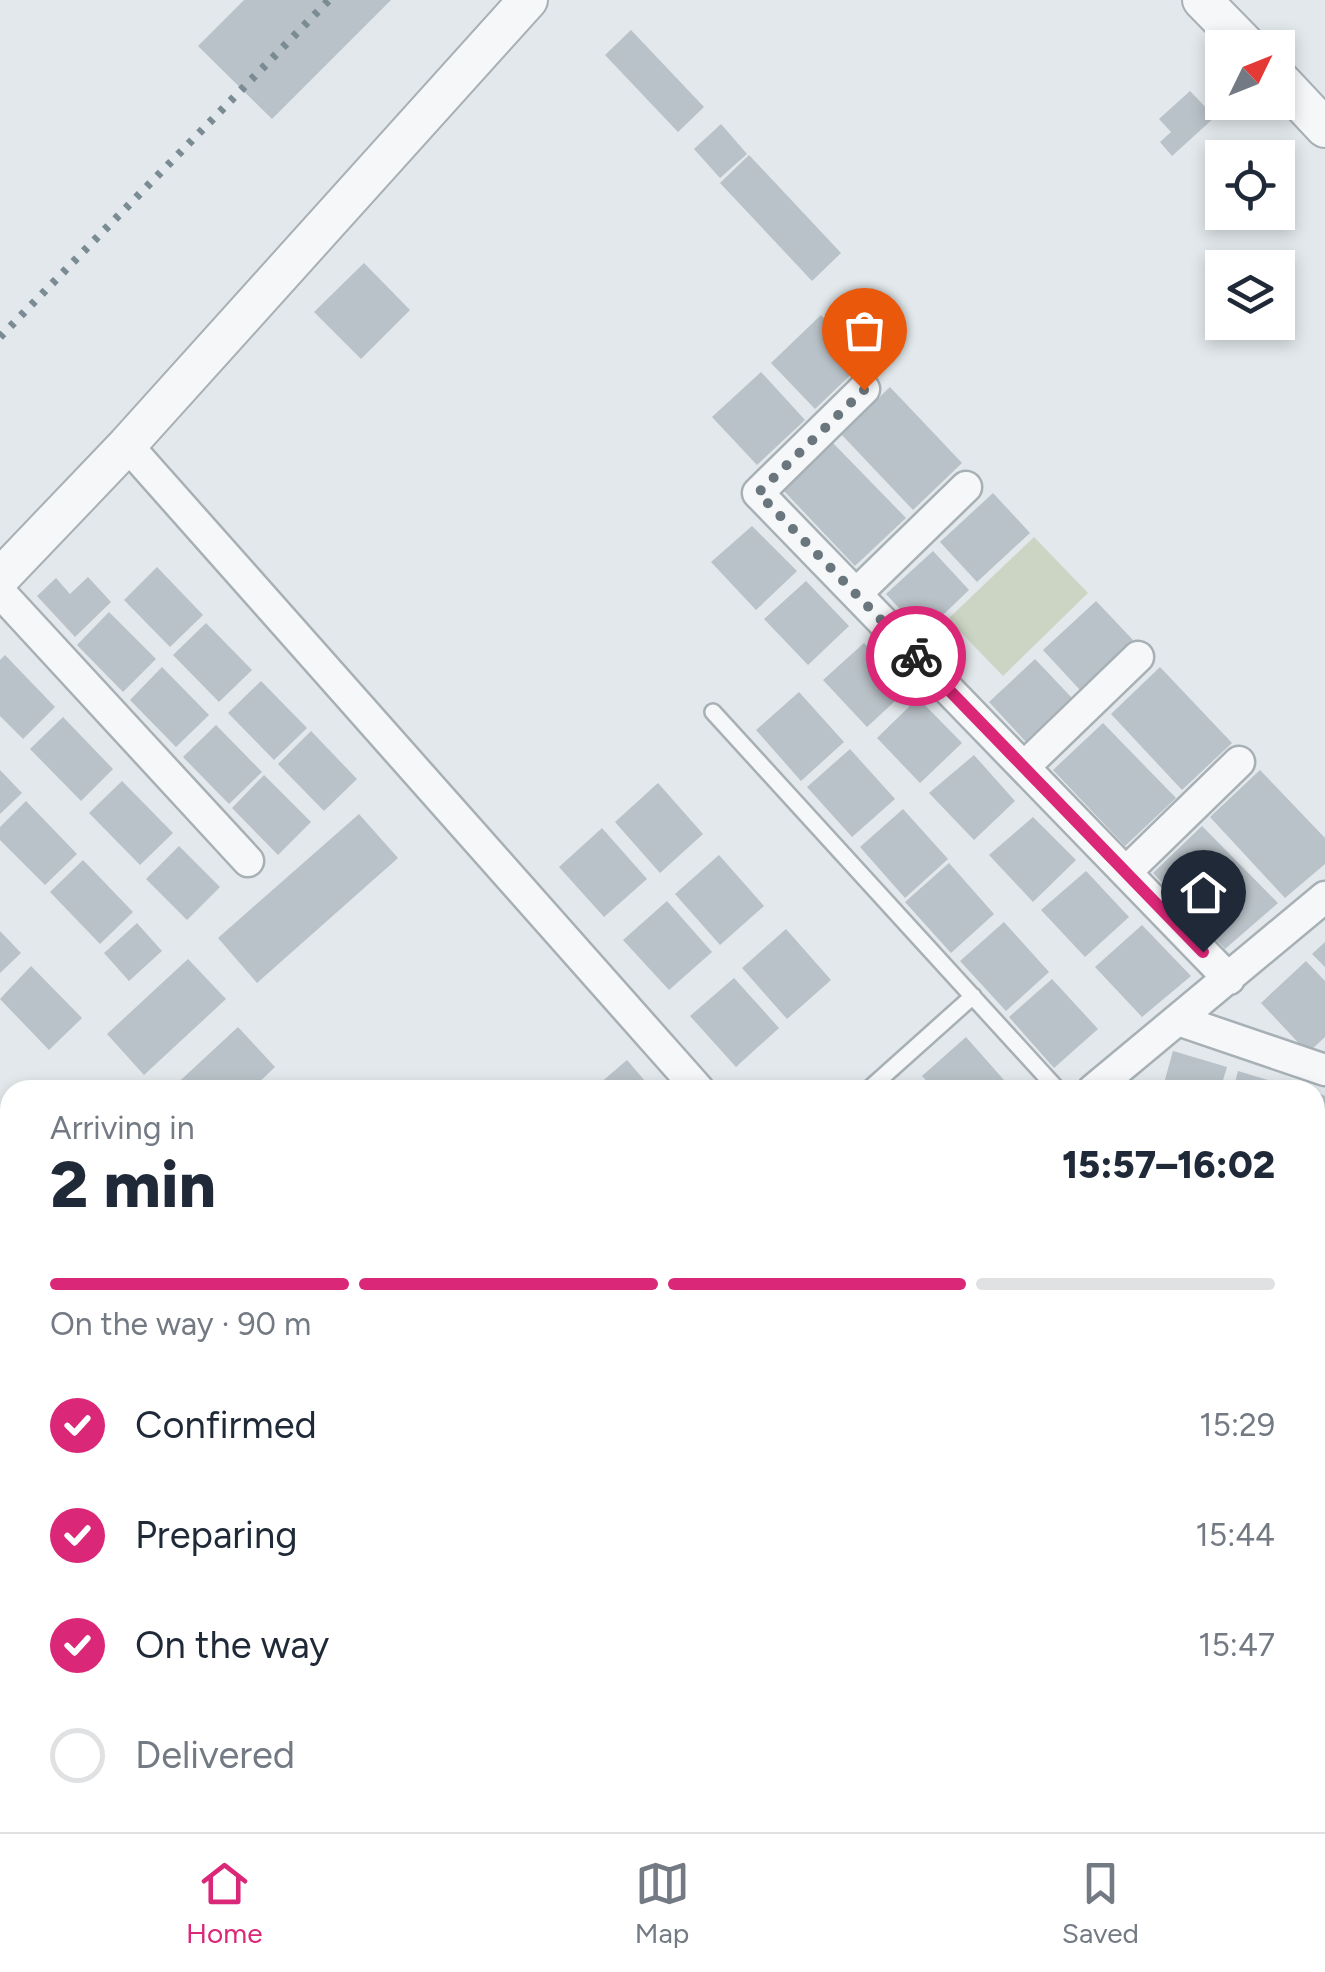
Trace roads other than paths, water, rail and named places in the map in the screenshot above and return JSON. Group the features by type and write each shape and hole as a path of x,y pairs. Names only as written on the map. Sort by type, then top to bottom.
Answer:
{"street":[{"path":"0,578 127,446 528,0"},
{"path":"1202,0 1231,30"},
{"path":"1295,96 1325,128"},
{"path":"864,390 758,493 1229,978"},
{"path":"127,446 689,1080"},
{"path":"856,594 966,487"},
{"path":"0,592 248,861"},
{"path":"1024,767 1138,658"},
{"path":"1126,872 1239,762"},
{"path":"1106,1080 1325,897"},
{"path":"1178,1020 1325,1070"}],"lane":[{"path":"713,712 1049,1080"},
{"path":"879,1080 972,996"}],"railway":[{"path":"0,337 329,0"}]}
